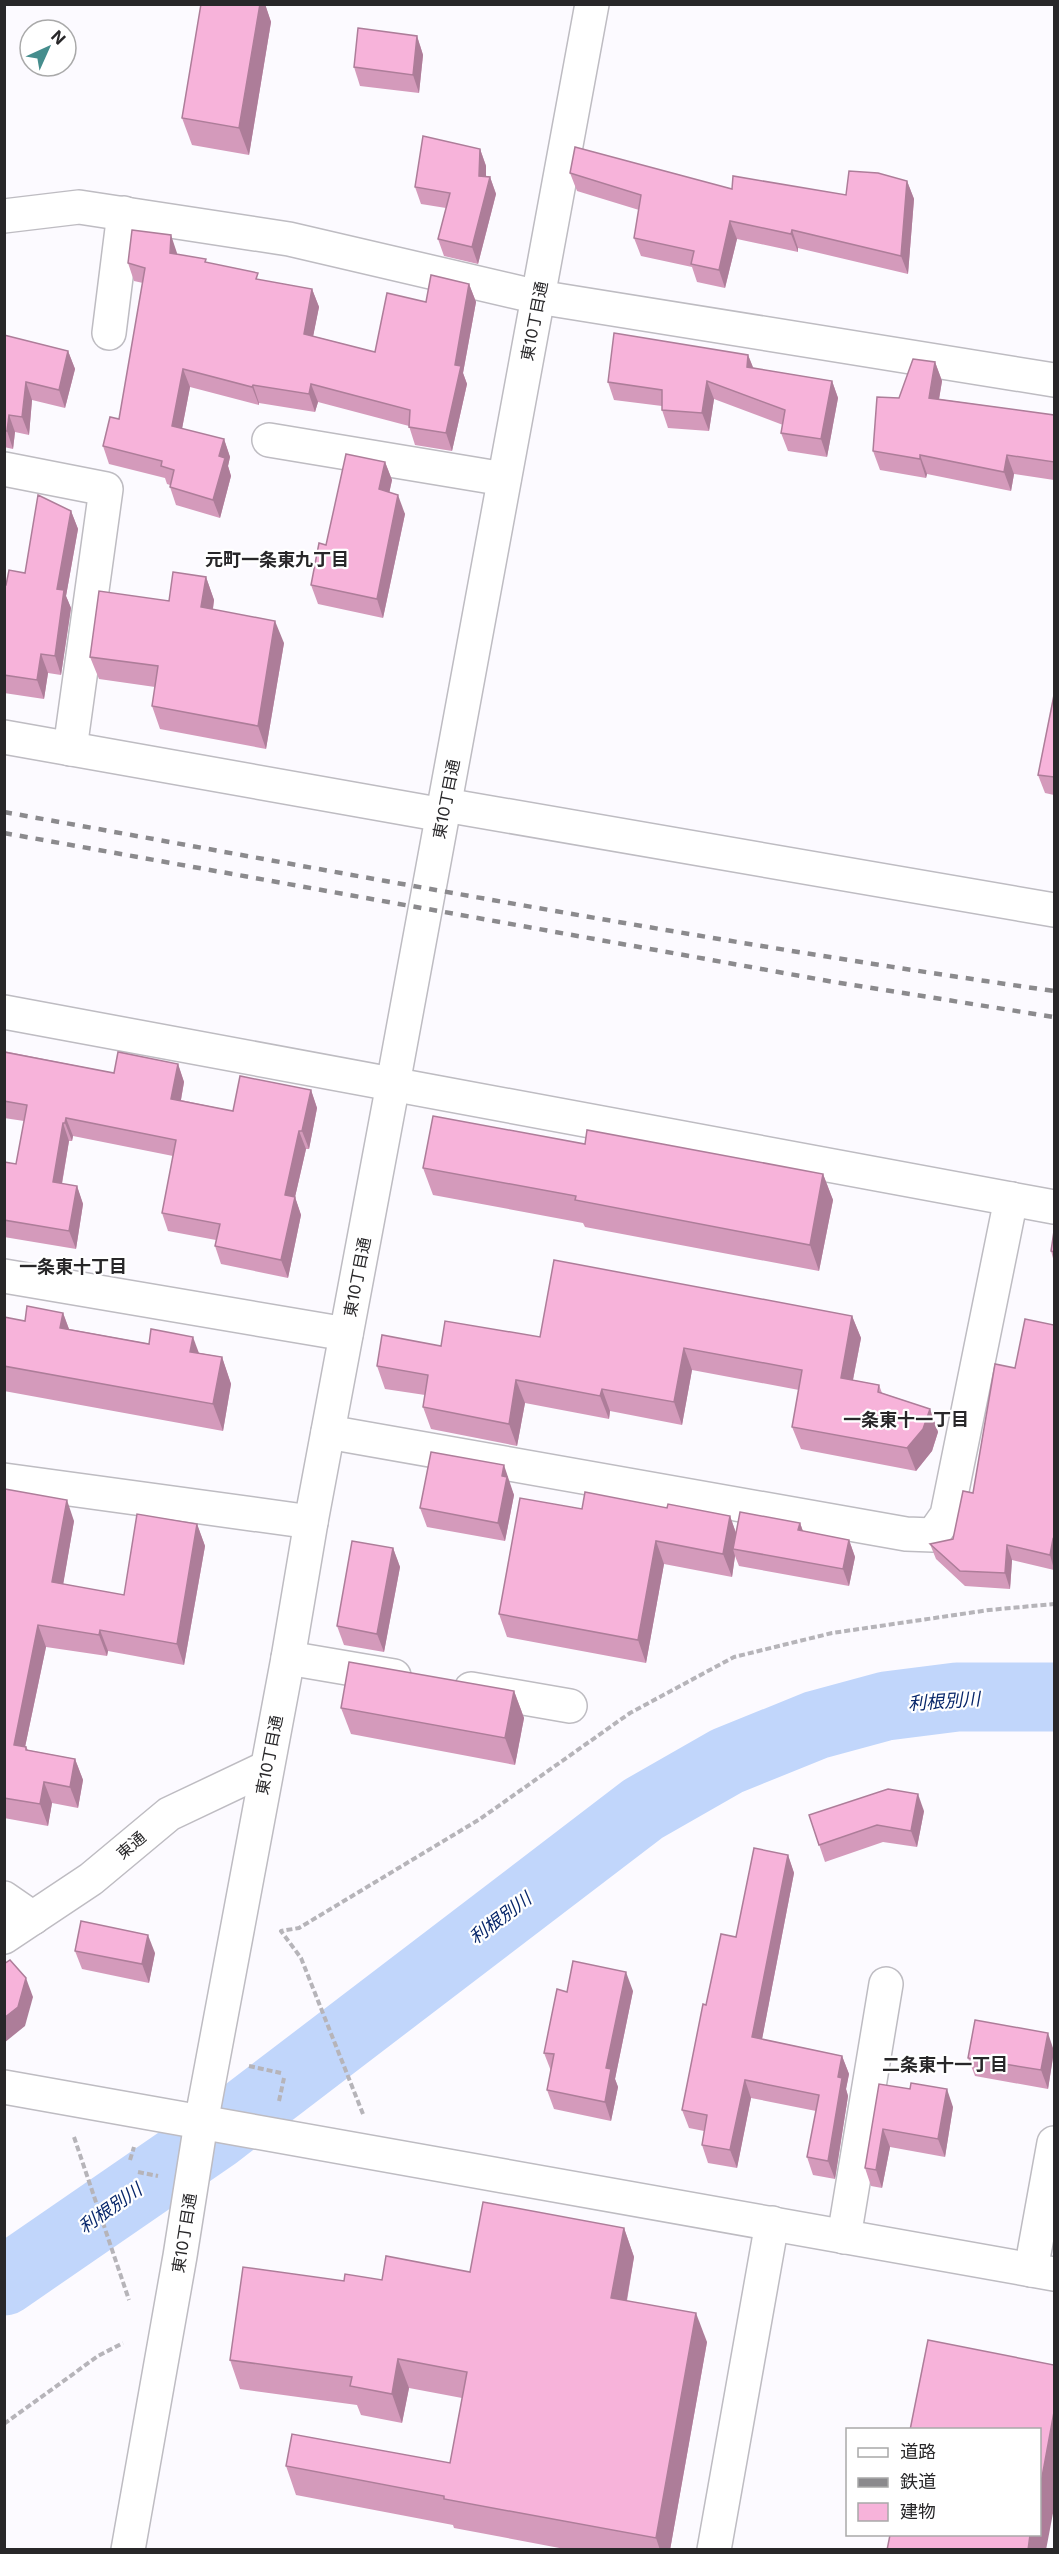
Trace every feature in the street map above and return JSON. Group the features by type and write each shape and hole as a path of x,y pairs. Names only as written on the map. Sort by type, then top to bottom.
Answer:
{"street":[{"name":"東10丁目通","path":"128,2550 201,2123 288,1658 310,1522 592,4"},
{"path":"4,216 79,207 124,213 289,239 538,297 1054,380"},
{"path":"109,333 124,213"},
{"path":"269,440 504,479"},
{"path":"4,469 106,489 70,749"},
{"path":"4,737 1054,910"},
{"path":"4,1012 1054,1206"},
{"path":"328,1432 906,1534 933,1535 947,1515 1011,1199"},
{"path":"4,1276 346,1334"},
{"path":"4,1480 310,1522"},
{"path":"288,1658 570,1706"},
{"name":"東通","path":"4,1937 91,1879 169,1814 266,1768"},
{"path":"4,1898 33,1918"},
{"path":"844,2237 886,1984"},
{"path":"4,2087 1043,2272 1054,2143"},
{"path":"714,2550 772,2223"}],"path":[{"path":"366,2120 301,1958 281,1931 299,1928 433,1850 630,1713 734,1657 832,1633 989,1610 1054,1604"},
{"path":"72,2133 129,2300"},
{"path":"4,2424 98,2356 123,2343"}],"building":[{"path":"201,4 260,4 239,128 182,118"},
{"path":"358,28 417,36 413,75 354,67"},
{"path":"423,136 480,149 479,176 490,177 472,247 438,239 450,193 415,187"},
{"path":"575,147 732,189 733,176 846,195 849,171 878,173 907,181 901,256 792,230 791,234 730,221 719,270 691,264 694,251 634,238 641,195 570,173"},
{"path":"132,230 171,235 170,253 206,259 205,262 258,273 256,279 312,289 304,334 375,352 387,293 426,302 431,275 469,284 455,365 461,366 446,433 409,427 410,410 311,384 309,394 253,385 252,387 183,369 172,426 224,439 219,456 225,458 213,500 170,487 174,470 161,466 162,461 103,446 110,417 119,419 145,268 128,263"},
{"path":"614,333 748,355 747,367 832,381 821,439 781,433 785,410 707,381 702,413 662,410 662,390 608,382"},
{"path":"4,335 68,351 59,390 26,382 22,417 9,415 7,431 4,431"},
{"path":"913,359 935,362 929,398 1054,415 1054,462 1007,455 1004,472 920,455 920,459 873,451 877,397 899,398"},
{"path":"346,454 385,462 379,489 398,495 377,599 311,585 319,543 326,545"},
{"path":"38,495 71,511 57,589 64,590 55,656 41,654 37,680 4,675 4,585 6,585 9,570 25,573"},
{"path":"173,572 206,577 201,607 275,621 258,726 152,706 158,666 90,657 99,591 169,601"},
{"path":"1054,695 1054,777 1038,775"},
{"path":"4,1052 114,1073 118,1052 178,1064 171,1099 233,1111 240,1076 311,1090 285,1195 295,1197 281,1260 215,1246 220,1224 162,1213 176,1140 66,1118 63,1123 53,1182 77,1186 69,1231 4,1220 4,1162 16,1164 27,1105 4,1101"},
{"path":"433,1116 585,1144 587,1130 823,1174 810,1245 575,1200 576,1196 423,1168"},
{"path":"1054,1231 1054,1252 1051,1251"},
{"path":"554,1260 852,1316 841,1378 879,1385 878,1392 930,1409 923,1429 907,1448 792,1427 802,1370 684,1348 674,1402 602,1389 600,1396 516,1380 509,1424 423,1407 428,1375 377,1366 382,1335 441,1346 445,1321 540,1337"},
{"path":"27,1306 63,1313 60,1328 149,1344 151,1329 193,1337 190,1352 222,1357 213,1404 4,1366 4,1317 25,1321"},
{"path":"1025,1319 1054,1325 1054,1540 1050,1555 1007,1545 1005,1573 960,1571 930,1544 953,1539 963,1491 973,1493 995,1364 1015,1368"},
{"path":"431,1452 504,1465 502,1476 507,1477 498,1523 420,1508"},
{"path":"5,1489 67,1500 52,1582 124,1595 137,1514 197,1524 177,1644 100,1630 99,1635 38,1625 14,1745 26,1747 26,1750 75,1759 70,1787 44,1782 40,1804 4,1798"},
{"path":"585,1492 667,1508 668,1504 730,1516 723,1554 656,1541 638,1640 499,1614 520,1498 582,1509"},
{"path":"740,1512 800,1523 798,1530 849,1540 843,1569 733,1549"},
{"path":"352,1541 393,1548 377,1634 337,1626"},
{"path":"349,1662 514,1691 505,1738 341,1708"},
{"path":"888,1789 918,1794 911,1831 877,1825 819,1845 809,1815"},
{"path":"754,1848 788,1855 752,2037 842,2056 838,2077 842,2078 828,2161 807,2157 819,2095 745,2080 730,2150 702,2145 707,2115 682,2110 703,2004 706,2005 721,1934 736,1937"},
{"path":"81,1921 148,1935 142,1964 75,1951"},
{"path":"10,1960 26,1978 18,2007 4,2018 4,1964"},
{"path":"573,1961 626,1972 606,2068 611,2069 605,2102 547,2090 554,2054 544,2053 557,1989 567,1992"},
{"path":"975,2020 1048,2033 1041,2070 968,2058"},
{"path":"911,2083 947,2089 938,2139 883,2129 876,2170 865,2168 879,2084 910,2089"},
{"path":"483,2202 624,2228 611,2298 696,2313 656,2538 444,2499 444,2496 286,2466 292,2434 450,2463 467,2372 398,2359 392,2394 350,2386 352,2377 230,2360 243,2267 344,2281 345,2274 382,2280 386,2256 470,2272"},
{"path":"928,2340 1054,2365 1054,2412 1041,2483 1041,2428 910,2428"},
{"path":"890,2536 1030,2536 1028,2550 887,2550"}],"waterway":[{"name":"利根別川","path":"4,2281 216,2135 643,1809 727,1761 816,1725 886,1706 957,1697 1054,1697"}],"railway":[{"path":"4,812 660,929 1054,991"},
{"path":"4,833 834,982 1054,1017"}],"district":[{"name":"元町一条東九丁目","path":"277,559"},
{"name":"一条東十丁目","path":"73,1266"},
{"name":"一条東十一丁目","path":"906,1419"},
{"name":"二条東十一丁目","path":"945,2064"}]}
